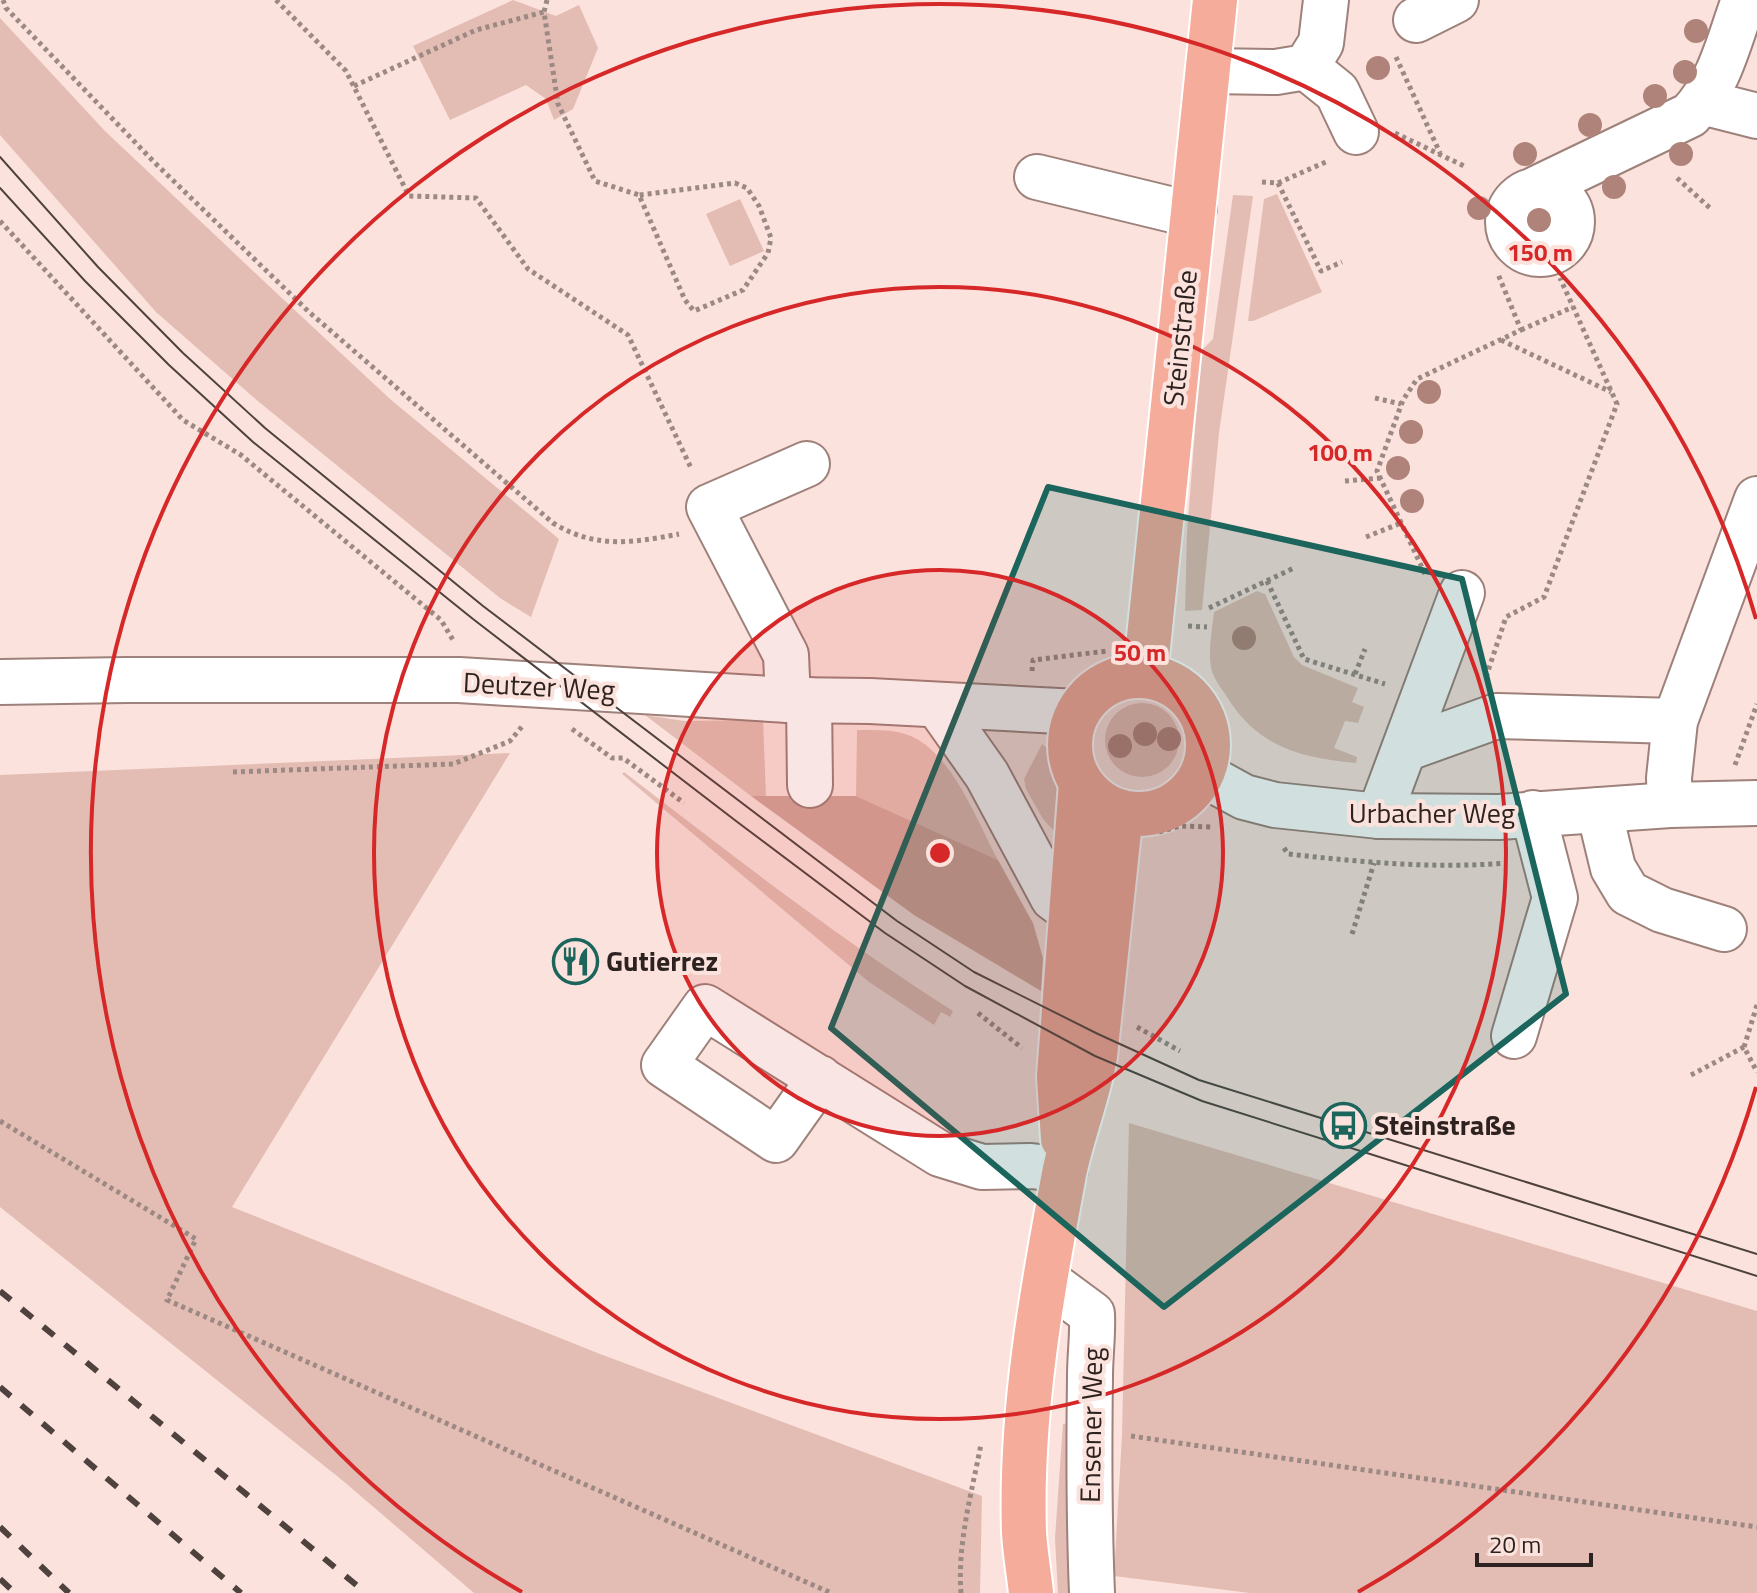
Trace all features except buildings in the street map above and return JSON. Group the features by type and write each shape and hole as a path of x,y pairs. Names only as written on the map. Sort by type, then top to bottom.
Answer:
{"main road":[{"name":"Steinstraße","path":"1145,676 1215,0"},
{"path":"1145,676 1167,681 1185,693 1200,710 1207,731 1208,753 1202,774 1188,794 1168,808 1145,814 1121,812 1092,796 1081,783 1070,752 1071,737 1078,712 1099,689 1121,678 1145,676"},
{"path":"1065,1170 1059,1077 1081,783"},
{"path":"1031,1593 1024,1534 1024,1460 1032,1373 1065,1170 1090,1086 1095,1056 1121,812"}],"street":[{"path":"1306,67 1321,43 1326,0"},
{"path":"1404,34 1456,0"},
{"path":"1538,188 1678,122 1702,102 1714,83 1744,0"},
{"path":"1209,71 1276,72 1306,67 1337,92 1356,132"},
{"path":"1702,102 1757,116"},
{"path":"1037,177 1173,210 1194,208"},
{"path":"807,464 715,517 786,655 798,700 810,785"},
{"path":"1670,805 1669,778 1675,721 1757,499"},
{"path":"1379,816 1405,749 1444,584"},
{"name":"Deutzer Weg","path":"0,682 459,680 798,700 1078,712"},
{"path":"939,707 987,775 1053,898 1072,912"},
{"path":"1405,749 1497,716 1675,721"},
{"name":"Urbacher Weg","path":"1202,774 1244,797 1275,805 1379,816 1499,817 1746,797"},
{"path":"1599,810 1613,868 1628,893 1662,910 1724,929"},
{"path":"1514,1036 1555,898 1533,813"},
{"path":"820,1078 940,1154 982,1167 1031,1166 1065,1170"},
{"name":"Ensener Weg","path":"1046,1280 1092,1314 1088,1514 1092,1593"}],"path":[{"path":"3,0 6,8 155,163 309,312 553,523 572,535 602,542 644,541 715,517 628,335 528,269 476,198 409,196 346,71 276,0"},
{"path":"547,0 544,12 558,104 595,181 639,195 735,183 747,188 759,206 771,238 768,253 743,290 694,311 685,300 639,195"},
{"path":"354,86 476,30 544,12"},
{"path":"1404,34 1440,154"},
{"path":"1677,178 1711,209"},
{"path":"1262,182 1278,183 1321,271 1342,262"},
{"path":"0,221 183,420 241,455 441,620 457,647 459,680"},
{"path":"1498,274 1521,330"},
{"path":"1470,725 1506,617 1544,597 1617,404 1560,278"},
{"path":"1444,584 1401,523 1377,471 1401,404 1417,379 1573,307"},
{"path":"1500,340 1611,392"},
{"path":"1375,398 1401,404"},
{"path":"1345,481 1381,478"},
{"path":"1366,537 1401,523"},
{"path":"1209,608 1294,568"},
{"path":"1267,581 1304,659 1396,687"},
{"path":"1355,674 1365,649"},
{"path":"1746,797 1757,704"},
{"path":"233,772 453,764 510,741 524,723"},
{"path":"612,758 623,758 684,803"},
{"path":"1352,934 1374,863"},
{"path":"1757,1005 1744,1047 1757,1072"},
{"path":"1132,1024 1180,1051"},
{"path":"1691,1075 1744,1047"},
{"path":"0,1121 196,1239 167,1300 831,1593"},
{"path":"1090,1436 1122,1435 1757,1527"}],"highlighted area":[{"path":"1048,487 1462,579 1566,994 1164,1307 831,1028"}],"shaded area":[{"path":"513,0 556,16 579,5 598,48 573,109 554,120 546,99 526,85 450,120 413,46"},
{"path":"0,18 105,131 390,399 559,539 531,617 500,598 259,402 156,312 0,135"},
{"path":"1277,194 1322,292 1248,321 1264,199"},
{"path":"1233,195 1253,196 1219,433 1202,610 1185,611 1187,533 1201,351 1213,339"},
{"path":"740,199 764,251 730,266 706,214"},
{"path":"1257,591 1265,594 1294,657 1302,665 1358,688 1352,702 1364,707 1358,723 1345,721 1334,748 1357,757 1356,763 1300,754 1269,740 1241,716 1216,680 1210,654 1214,612"},
{"path":"1135,703 1149,703 1163,709 1173,719 1179,740 1173,761 1163,771 1149,777 1135,777 1121,771 1111,761 1105,747 1105,733 1111,719 1121,709"},
{"path":"645,715 684,721 763,720 766,796 751,796"},
{"path":"857,730 900,733 927,746 963,792 998,860 856,796"},
{"path":"1042,744 1062,773 1066,797 1066,834 1053,830 1043,819 1026,789 1024,779"},
{"path":"510,753 232,1207 600,1354 982,1496 980,1593 474,1593 342,1480 0,1207 0,775"},
{"path":"624,772 827,925 953,1011 950,1017 941,1012 934,1025 869,982 622,774"},
{"path":"751,796 856,796 998,860 1033,923 1043,958 1041,991 914,915"},
{"path":"1129,1123 1757,1311 1757,1593 1250,1593 1114,1576 1122,1435"},
{"path":"1078,1422 1079,1593 1058,1593 1055,1538 1063,1424"}],"tram line":[{"path":"0,157 98,267 183,353 265,428 483,606 897,921 974,972 1199,1080 1757,1254"},
{"path":"0,188 85,281 169,365 253,442 473,619 736,821 885,933 965,986 1095,1056 1202,1101 1757,1276"}],"railway":[{"path":"0,1291 366,1593"},
{"path":"0,1387 241,1593"},
{"path":"0,1527 69,1593"},
{"path":"0,1579 15,1593"}],"place":[{"name":"Gutierrez","path":"575,961"},
{"name":"Steinstraße","path":"1343,1125"}]}
